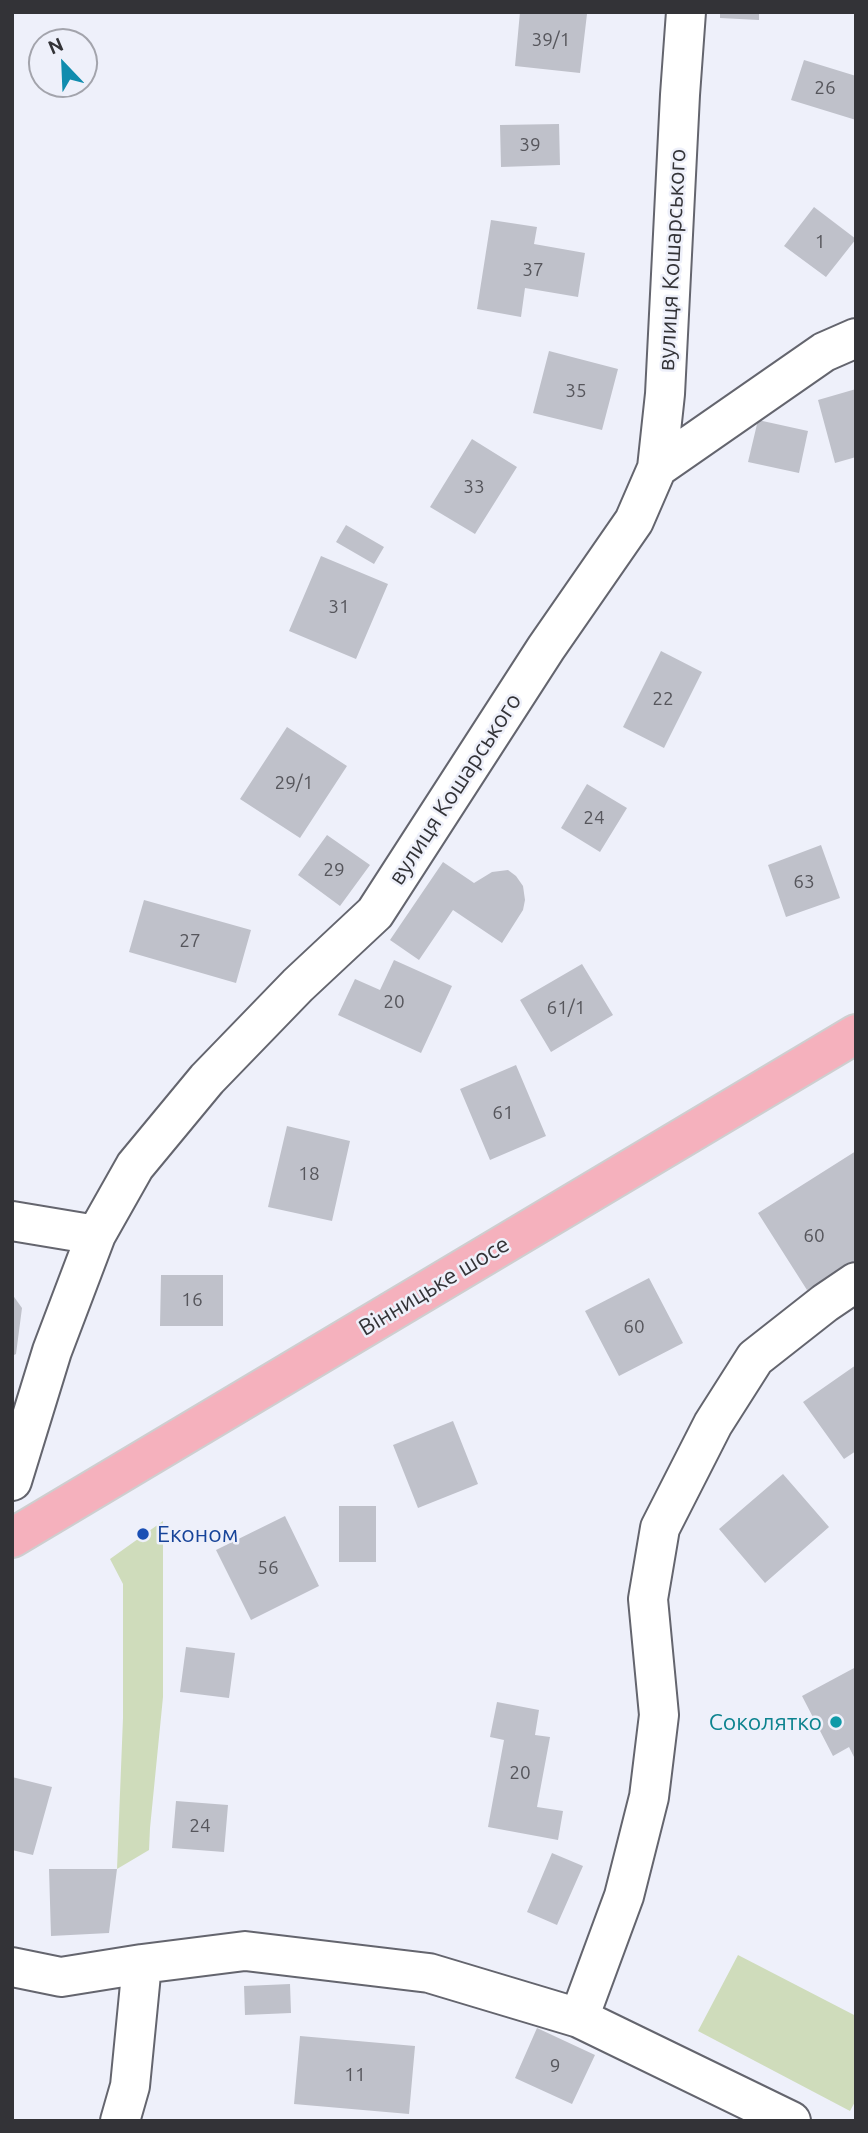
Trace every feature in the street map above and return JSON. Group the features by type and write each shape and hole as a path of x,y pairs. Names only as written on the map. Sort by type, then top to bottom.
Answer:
{"main road":[{"name":"Вінницьке шосе","path":"12,1538 856,1034"}],"street":[{"name":"вулиця Кошарського","path":"12,1481 52,1351 96,1235 135,1166 207,1079 298,985 375,913 546,648 634,521 657,468 665,394 686,12"},
{"path":"657,468 824,352 856,338"},
{"path":"12,1221 96,1235"},
{"path":"579,2018 624,1896 649,1797 659,1715 648,1599 660,1528 713,1424 755,1357 856,1282"},
{"path":"12,1967 61,1977 245,1951 429,1973 579,2018 790,2121"},
{"path":"120,2121 131,2086 142,1964"}],"green space":[{"path":"163,1521 163,1697 149,1850 117,1869 123,1718 123,1584 110,1559"},
{"path":"738,1955 856,2016 856,2100 850,2111 698,2031"}],"building":[{"path":"520,12 587,14 580,73 515,66"},
{"path":"720,12 759,12 759,20 720,18"},
{"path":"804,60 856,76 856,120 791,100"},
{"path":"559,124 560,165 501,167 500,125"},
{"path":"814,207 856,239 826,277 784,246"},
{"path":"491,220 537,227 534,244 585,253 578,297 525,288 521,317 477,309"},
{"path":"549,351 618,369 602,430 533,413"},
{"path":"856,389 856,457 835,463 818,400"},
{"path":"758,420 808,431 799,473 748,462"},
{"path":"472,439 517,467 475,534 430,507"},
{"path":"346,525 384,547 374,564 336,542"},
{"path":"321,556 388,584 356,659 289,631"},
{"path":"661,651 702,672 664,748 623,727"},
{"path":"287,727 347,766 300,838 240,799"},
{"path":"587,784 627,808 600,852 561,828"},
{"path":"327,835 370,865 340,906 298,875"},
{"path":"821,845 840,898 786,917 768,865"},
{"path":"443,862 474,883 492,872 508,870 523,886 523,910 502,943 453,910 419,960 390,940"},
{"path":"144,900 251,930 236,983 129,952"},
{"path":"394,960 452,986 421,1053 338,1015 355,979 380,990"},
{"path":"582,964 613,1015 551,1052 520,1000"},
{"path":"516,1065 546,1136 490,1160 460,1089"},
{"path":"287,1126 350,1141 332,1221 268,1207"},
{"path":"856,1151 856,1260 807,1290 758,1213"},
{"path":"161,1275 223,1275 223,1326 160,1326"},
{"path":"649,1278 683,1343 619,1376 585,1311"},
{"path":"12,1294 22,1308 16,1354 12,1356"},
{"path":"856,1365 856,1451 844,1459 803,1402"},
{"path":"453,1421 478,1484 418,1508 393,1445"},
{"path":"783,1474 829,1527 765,1583 719,1529"},
{"path":"339,1506 376,1506 376,1562 339,1562"},
{"path":"285,1516 319,1586 251,1620 216,1550"},
{"path":"186,1647 235,1653 229,1698 180,1692"},
{"name":"Соколятко","path":"856,1667 856,1761 849,1747 833,1756 802,1696"},
{"path":"497,1702 539,1710 535,1735 550,1737 537,1807 563,1811 558,1840 488,1827 504,1740 490,1737"},
{"path":"12,1777 52,1787 33,1855 12,1850"},
{"path":"176,1801 228,1805 224,1852 172,1848"},
{"path":"552,1853 583,1866 557,1925 527,1912"},
{"path":"49,1869 117,1869 109,1933 51,1936"},
{"path":"290,1984 291,2013 245,2015 244,1986"},
{"path":"537,2028 595,2055 572,2104 515,2078"},
{"path":"300,2036 415,2046 409,2114 294,2104"}],"place":[{"name":"Економ","path":"143,1534"},
{"name":"Соколятко","path":"836,1722"}]}
